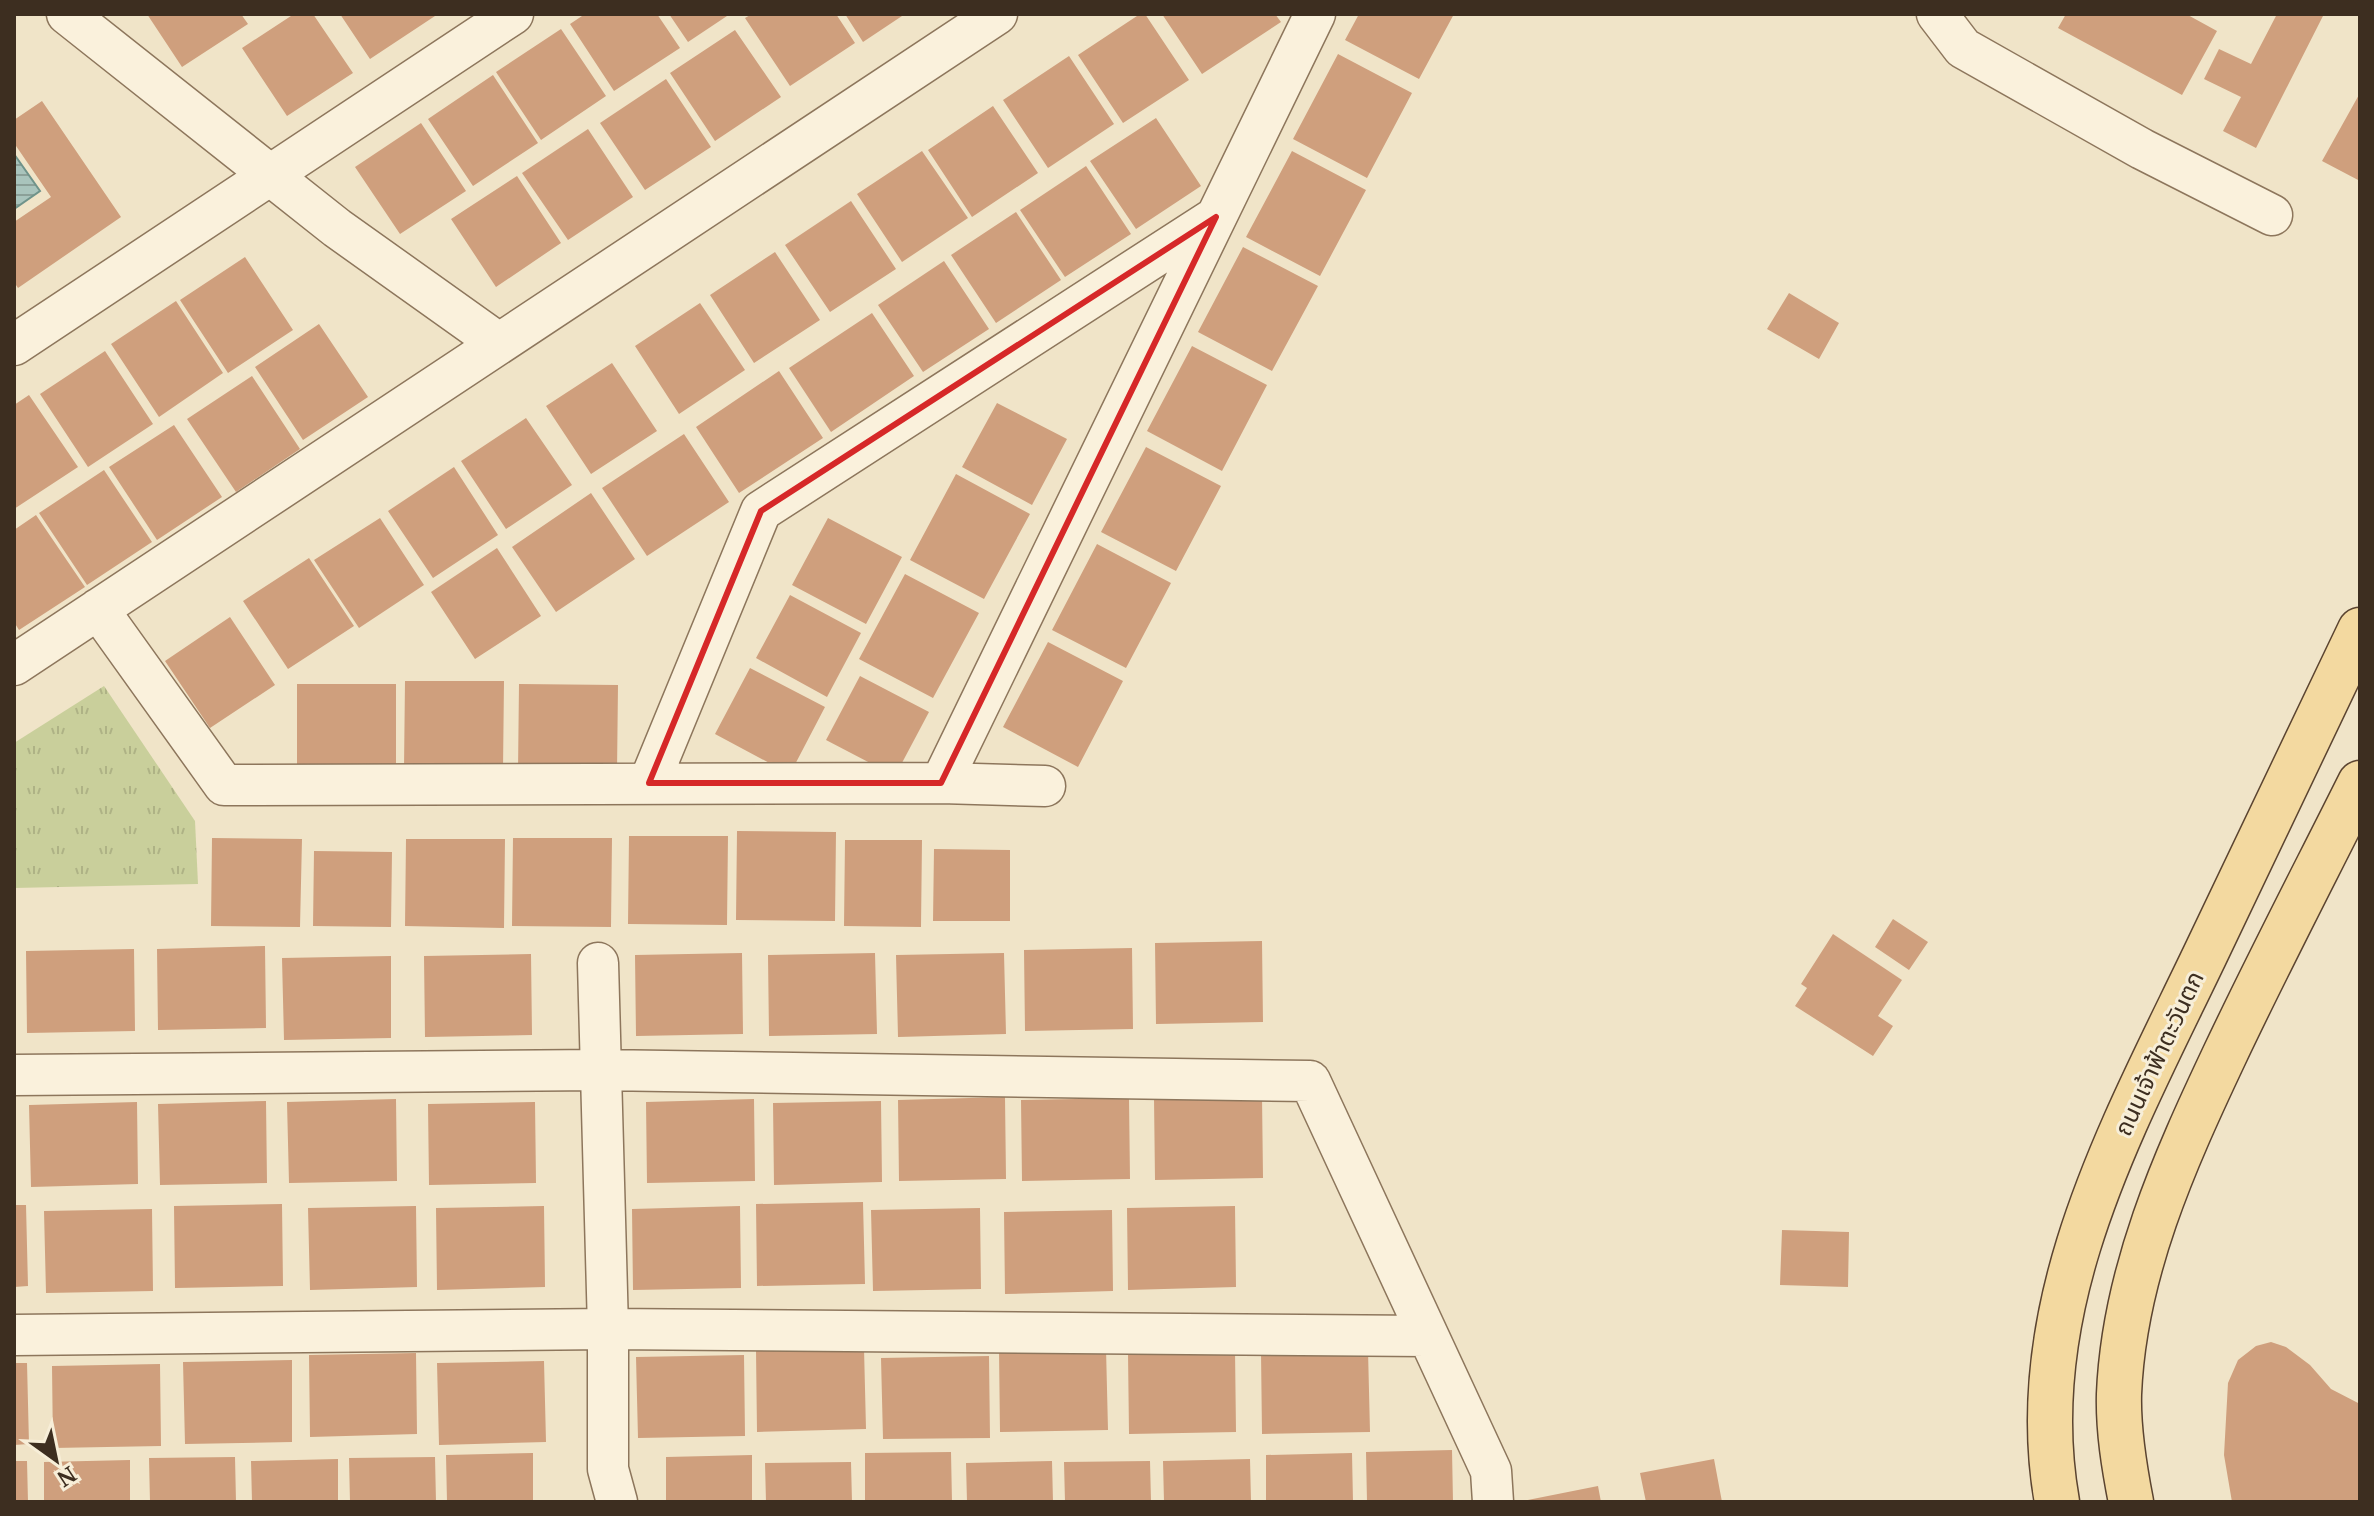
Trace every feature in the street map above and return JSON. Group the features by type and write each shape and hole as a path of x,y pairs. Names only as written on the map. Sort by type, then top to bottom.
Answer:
{"main road":[{"name":"ถนนเจ้าฟ้าตะวันตก","path":"2057,1502 2050,1429 2051,1373 2062,1308 2084,1222 2127,1118 2360,630"},
{"path":"2131,1502 2121,1445 2119,1396 2130,1312 2153,1225 2190,1129 2360,783"}],"street":[{"path":"67,14 337,228 497,342"},
{"path":"14,345 513,14"},
{"path":"14,665 497,342 997,14"},
{"path":"941,783 1315,14"},
{"path":"1937,14 1963,48 2142,149 2272,215"},
{"path":"649,783 761,511 1216,217"},
{"path":"98,609 224,785 941,783 1045,786"},
{"path":"598,963 608,1329 608,1469 617,1502"},
{"path":"14,1075 600,1070 1310,1081 1491,1471 1493,1502"},
{"path":"14,1335 608,1329 1426,1336"}],"highlighted area":[{"path":"1216,217 941,783 649,783 761,511"}],"green space":[{"path":"104,686 195,821 198,884 14,888 14,743"}],"water":[{"path":"14,154 40,191 14,209"}],"building":[{"path":"147,14 241,14 248,24 182,67"},
{"path":"294,14 313,14 353,73 287,116 242,48"},
{"path":"340,14 434,14 435,16 370,59"},
{"path":"585,14 657,14 680,48 614,91 570,24"},
{"path":"669,14 730,14 688,42"},
{"path":"752,14 836,14 855,43 790,86 745,18"},
{"path":"845,14 905,14 863,42"},
{"path":"1140,14 1145,14 1189,80 1123,123 1078,55"},
{"path":"1162,14 1275,14 1281,22 1202,74"},
{"path":"1359,14 1454,14 1419,79 1345,40"},
{"path":"2066,14 2186,14 2217,31 2182,95 2058,28"},
{"path":"2277,14 2324,14 2256,148 2223,131 2241,97 2204,79 2219,49 2251,64"},
{"path":"561,29 606,96 541,140 496,72"},
{"path":"735,30 781,97 715,141 670,73"},
{"path":"1338,54 1412,93 1367,178 1293,139"},
{"path":"1069,56 1114,124 1048,168 1003,100"},
{"path":"493,75 538,143 473,186 428,119"},
{"path":"666,79 711,147 645,190 600,123"},
{"path":"2360,93 2360,181 2322,161"},
{"path":"42,101 121,217 18,288 14,282 14,222 51,197 14,143 14,120"},
{"path":"993,106 1038,173 972,217 928,150"},
{"path":"1156,118 1201,186 1136,229 1090,161"},
{"path":"421,123 466,191 400,234 355,167"},
{"path":"588,129 633,197 568,240 522,173"},
{"path":"922,151 968,218 902,262 857,194"},
{"path":"1292,151 1366,190 1320,276 1246,237"},
{"path":"1086,166 1131,234 1065,277 1020,210"},
{"path":"517,176 561,243 496,287 451,219"},
{"path":"851,201 896,269 830,312 785,245"},
{"path":"1016,212 1061,280 996,323 951,255"},
{"path":"1243,247 1318,286 1272,371 1198,332"},
{"path":"775,252 820,320 754,363 710,295"},
{"path":"245,257 293,330 228,373 180,300"},
{"path":"944,261 989,329 923,372 878,305"},
{"path":"1789,293 1839,323 1819,359 1767,329"},
{"path":"176,301 223,373 159,417 111,344"},
{"path":"700,303 745,370 679,414 635,346"},
{"path":"872,313 914,376 831,432 789,368"},
{"path":"319,324 368,397 303,440 255,367"},
{"path":"1192,346 1267,385 1222,471 1147,431"},
{"path":"105,351 153,424 88,467 40,394"},
{"path":"612,363 657,431 591,474 546,406"},
{"path":"779,371 823,438 739,493 696,427"},
{"path":"252,376 300,449 236,492 187,419"},
{"path":"29,395 78,467 14,509 14,405"},
{"path":"997,403 1067,439 1032,505 962,467"},
{"path":"526,418 572,485 506,529 461,461"},
{"path":"174,425 222,497 157,540 109,467"},
{"path":"684,434 729,502 647,556 602,488"},
{"path":"1146,447 1221,486 1176,571 1101,532"},
{"path":"454,467 498,535 433,578 388,511"},
{"path":"104,470 152,542 87,585 39,513"},
{"path":"956,474 1030,514 984,599 910,560"},
{"path":"591,493 635,559 556,612 512,547"},
{"path":"36,515 85,587 19,630 14,622 14,530"},
{"path":"380,518 424,585 359,628 314,560"},
{"path":"828,518 902,557 866,624 792,585"},
{"path":"1097,544 1171,583 1126,668 1052,630"},
{"path":"497,548 541,616 475,659 431,592"},
{"path":"309,558 354,626 288,669 243,601"},
{"path":"905,574 979,613 933,698 859,659"},
{"path":"790,595 861,633 827,697 756,658"},
{"path":"230,617 275,685 210,728 165,661"},
{"path":"1048,642 1123,681 1078,767 1003,727"},
{"path":"750,668 825,707 790,774 715,734"},
{"path":"860,676 929,712 895,776 826,740"},
{"path":"405,681 504,681 503,770 404,769"},
{"path":"297,684 396,684 396,773 297,772"},
{"path":"519,684 618,685 617,773 518,772"},
{"path":"737,831 836,832 835,921 736,920"},
{"path":"629,836 728,836 727,925 628,924"},
{"path":"212,838 302,839 300,927 211,926"},
{"path":"513,838 612,838 611,927 512,926"},
{"path":"406,839 505,839 504,928 405,926"},
{"path":"845,840 922,840 921,927 844,926"},
{"path":"934,849 1010,850 1010,921 933,921"},
{"path":"314,851 392,852 391,927 313,926"},
{"path":"1893,919 1928,942 1909,970 1875,947"},
{"path":"1833,934 1902,980 1878,1016 1893,1026 1873,1056 1795,1006 1807,988 1801,984"},
{"path":"1262,941 1263,1022 1156,1024 1155,943"},
{"path":"265,946 266,1028 158,1030 157,949"},
{"path":"1132,948 1133,1029 1025,1031 1024,950"},
{"path":"134,949 135,1031 27,1033 26,951"},
{"path":"742,953 743,1034 636,1036 635,955"},
{"path":"875,953 877,1034 769,1036 768,955"},
{"path":"1004,953 1006,1034 898,1037 896,955"},
{"path":"531,954 532,1035 425,1037 424,956"},
{"path":"391,956 391,1038 284,1040 282,958"},
{"path":"1262,1096 1263,1178 1155,1180 1154,1098"},
{"path":"1005,1097 1006,1179 899,1181 898,1100"},
{"path":"1129,1098 1130,1179 1022,1181 1021,1100"},
{"path":"396,1099 397,1181 289,1183 287,1102"},
{"path":"754,1099 755,1181 647,1183 646,1102"},
{"path":"266,1101 267,1183 160,1185 158,1104"},
{"path":"881,1101 882,1182 774,1185 773,1103"},
{"path":"137,1102 138,1184 31,1187 29,1105"},
{"path":"535,1102 536,1183 429,1185 428,1104"},
{"path":"863,1202 865,1284 757,1286 756,1204"},
{"path":"282,1204 283,1286 175,1288 174,1206"},
{"path":"14,1205 26,1205 28,1286 14,1287"},
{"path":"416,1206 417,1287 310,1290 308,1208"},
{"path":"544,1206 545,1287 437,1290 436,1208"},
{"path":"740,1206 741,1288 633,1290 632,1209"},
{"path":"1235,1206 1236,1287 1128,1290 1127,1208"},
{"path":"980,1208 981,1289 873,1291 871,1210"},
{"path":"152,1209 153,1291 46,1293 44,1211"},
{"path":"1112,1210 1113,1291 1005,1294 1004,1212"},
{"path":"1782,1230 1849,1232 1848,1287 1780,1285"},
{"path":"2271,1342 2286,1347 2310,1365 2331,1389 2360,1404 2360,1502 2232,1502 2224,1455 2228,1383 2238,1360 2256,1346"},
{"path":"864,1348 866,1429 757,1432 756,1350"},
{"path":"1106,1348 1108,1430 1000,1432 999,1350"},
{"path":"1235,1350 1236,1432 1129,1434 1128,1353"},
{"path":"1368,1350 1370,1432 1262,1434 1261,1352"},
{"path":"416,1353 417,1434 310,1437 309,1355"},
{"path":"744,1355 745,1436 638,1438 636,1357"},
{"path":"989,1356 990,1438 883,1439 881,1358"},
{"path":"292,1360 292,1442 185,1444 183,1362"},
{"path":"544,1361 546,1442 439,1445 437,1363"},
{"path":"14,1363 27,1363 29,1444 14,1445"},
{"path":"160,1364 161,1446 53,1448 52,1366"},
{"path":"1452,1450 1453,1502 1367,1502 1366,1452"},
{"path":"951,1452 952,1502 865,1502 865,1453"},
{"path":"533,1453 533,1502 447,1502 446,1455"},
{"path":"1352,1453 1353,1502 1266,1502 1266,1455"},
{"path":"752,1455 752,1502 666,1502 666,1457"},
{"path":"235,1457 236,1502 150,1502 149,1458"},
{"path":"435,1457 436,1502 350,1502 349,1458"},
{"path":"338,1459 338,1502 252,1502 251,1461"},
{"path":"1250,1459 1251,1502 1164,1502 1163,1461"},
{"path":"1714,1459 1722,1502 1646,1502 1640,1473"},
{"path":"130,1460 130,1502 44,1502 44,1462"},
{"path":"14,1461 27,1461 28,1502 14,1502"},
{"path":"1052,1461 1053,1502 967,1502 966,1463"},
{"path":"1150,1461 1151,1502 1065,1502 1064,1462"},
{"path":"851,1462 852,1502 766,1502 765,1463"},
{"path":"1598,1486 1601,1502 1523,1502 1523,1501"}]}
